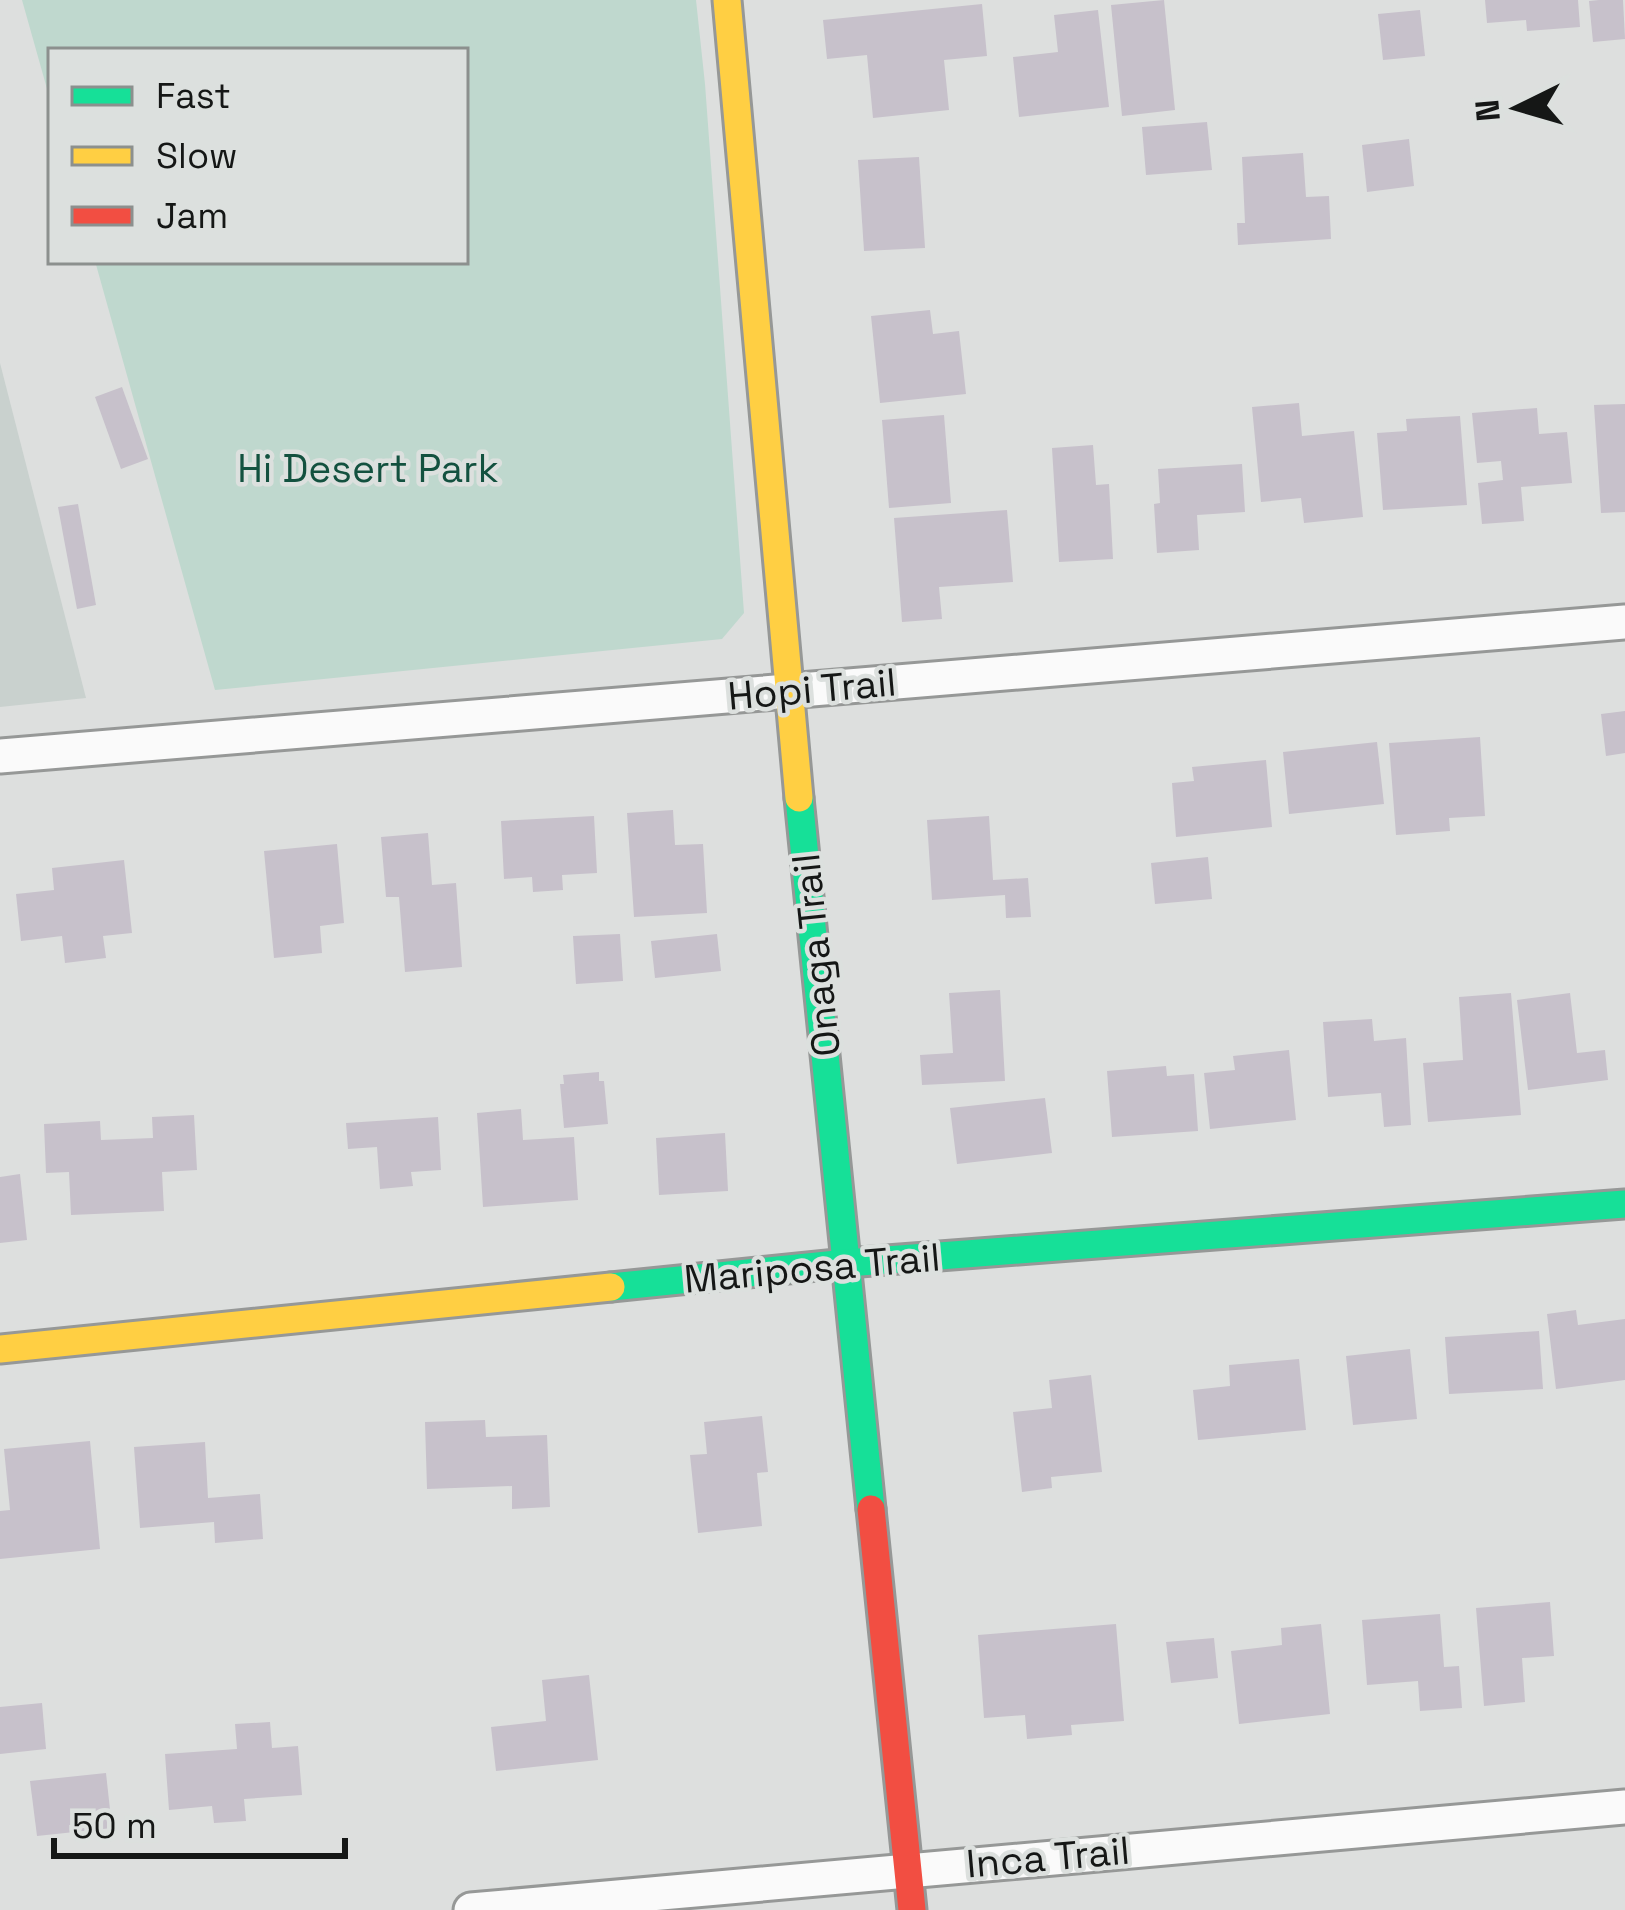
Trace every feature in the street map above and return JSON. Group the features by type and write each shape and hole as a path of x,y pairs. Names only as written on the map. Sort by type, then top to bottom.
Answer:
{"street":[{"name":"Onaga Trail","path":"727,0 788,690 912,1910"},
{"name":"Hopi Trail","path":"0,756 1625,622"},
{"name":"Mariposa Trail","path":"0,1349 847,1263 1625,1204"},
{"name":"Inca Trail","path":"471,1910 1625,1807"}],"shaded area":[{"path":"0,363 86,698 0,707"}],"green space":[{"name":"Hi Desert Park","path":"22,0 696,0 744,613 722,639 215,690 96,264 468,264 468,48 48,48 48,92"}],"building":[{"path":"1164,0 1175,110 1122,116 1111,5"},
{"path":"1485,0 1578,0 1580,27 1527,31 1526,20 1487,23"},
{"path":"1623,0 1625,39 1593,42 1589,1"},
{"path":"982,4 987,56 944,60 949,110 873,118 867,55 827,59 823,20"},
{"path":"1098,10 1109,107 1019,117 1013,57 1058,52 1054,15"},
{"path":"1420,10 1425,56 1383,60 1378,14"},
{"path":"1207,122 1212,170 1146,175 1142,127"},
{"path":"1409,139 1414,186 1367,192 1362,145"},
{"path":"1303,153 1306,197 1329,196 1331,239 1238,245 1237,223 1245,223 1242,157"},
{"path":"919,157 925,248 864,251 858,160"},
{"path":"930,310 933,334 959,331 966,394 880,403 871,316"},
{"path":"122,387 148,459 121,469 95,397"},
{"path":"1299,403 1302,436 1354,431 1363,517 1304,523 1301,498 1261,502 1252,407"},
{"path":"1625,404 1625,512 1601,513 1594,405"},
{"path":"1537,408 1539,434 1567,432 1572,483 1521,487 1524,521 1482,524 1478,483 1503,480 1501,461 1477,463 1472,413"},
{"path":"944,415 951,503 889,508 882,420"},
{"path":"1460,416 1467,505 1383,510 1377,433 1407,431 1406,419"},
{"path":"1093,445 1096,485 1109,484 1113,559 1059,562 1052,448"},
{"path":"1242,464 1245,512 1197,515 1199,550 1157,553 1158,469"},
{"path":"78,504 96,605 77,609 58,507"},
{"path":"1007,510 1013,582 939,587 942,619 902,622 894,518"},
{"path":"1625,711 1625,753 1606,756 1601,714"},
{"path":"1480,737 1485,816 1449,818 1450,831 1396,835 1389,743"},
{"path":"1377,742 1384,804 1289,814 1283,752"},
{"path":"1266,760 1272,827 1176,837 1172,783 1194,781 1192,767"},
{"path":"673,810 675,845 703,844 707,913 634,917 627,813"},
{"path":"594,816 597,873 562,875 563,890 533,892 532,877 504,879 501,821"},
{"path":"989,816 993,880 1028,878 1031,917 1006,918 1005,895 932,900 927,820"},
{"path":"428,833 432,885 456,883 462,967 405,972 399,897 386,897 381,837"},
{"path":"337,844 344,923 320,926 322,953 274,958 264,851"},
{"path":"1208,857 1212,899 1155,904 1151,863"},
{"path":"124,860 132,933 103,936 106,958 65,963 62,936 21,941 16,894 54,890 52,868"},
{"path":"620,934 623,981 576,984 573,936"},
{"path":"717,934 721,971 655,978 651,941"},
{"path":"1000,990 1005,1081 922,1085 920,1055 953,1053 949,993"},
{"path":"1511,993 1521,1115 1428,1122 1423,1063 1463,1060 1459,997"},
{"path":"1570,993 1577,1053 1605,1050 1608,1080 1528,1090 1517,1000"},
{"path":"1372,1019 1374,1041 1406,1038 1411,1125 1384,1127 1381,1093 1328,1097 1323,1022"},
{"path":"1289,1050 1296,1120 1210,1129 1204,1073 1235,1070 1233,1056"},
{"path":"1166,1066 1167,1076 1194,1074 1198,1131 1112,1137 1107,1071"},
{"path":"599,1072 608,1124 564,1128 563,1075"},
{"path":"1045,1098 1052,1153 957,1164 950,1108"},
{"path":"521,1109 523,1140 574,1137 578,1200 483,1207 477,1113"},
{"path":"194,1115 197,1170 162,1172 164,1211 71,1215 69,1172 46,1173 44,1124 100,1121 101,1140 153,1138 152,1117"},
{"path":"438,1117 441,1170 411,1172 413,1186 380,1189 377,1147 348,1149 346,1123"},
{"path":"725,1133 728,1191 659,1195 656,1138"},
{"path":"20,1174 27,1240 0,1243 0,1177"},
{"path":"1576,1310 1578,1325 1625,1319 1625,1380 1556,1389 1547,1314"},
{"path":"1539,1331 1543,1389 1449,1394 1445,1337"},
{"path":"1410,1349 1417,1419 1353,1425 1346,1356"},
{"path":"1299,1359 1306,1430 1198,1440 1193,1390 1230,1386 1229,1365"},
{"path":"1091,1375 1102,1472 1051,1477 1052,1488 1022,1492 1013,1412 1052,1408 1049,1380"},
{"path":"762,1416 768,1472 757,1473 762,1526 698,1533 690,1455 707,1454 704,1422"},
{"path":"485,1420 486,1437 547,1435 550,1507 512,1509 512,1486 427,1489 425,1422"},
{"path":"90,1441 100,1549 0,1559 0,1511 10,1510 4,1449"},
{"path":"205,1442 208,1498 260,1494 263,1539 215,1543 214,1522 140,1528 134,1447"},
{"path":"1550,1602 1554,1656 1522,1658 1525,1702 1484,1706 1476,1608"},
{"path":"1440,1614 1444,1667 1459,1666 1462,1708 1420,1711 1418,1681 1367,1685 1362,1620"},
{"path":"1116,1624 1124,1721 1071,1725 1072,1735 1027,1739 1025,1715 984,1718 978,1635"},
{"path":"1321,1624 1330,1714 1239,1724 1231,1651 1282,1645 1281,1628"},
{"path":"1214,1638 1218,1678 1171,1683 1166,1642"},
{"path":"589,1675 598,1760 496,1771 491,1727 546,1721 542,1680"},
{"path":"42,1703 46,1749 0,1754 0,1707"},
{"path":"270,1722 272,1748 298,1746 302,1795 244,1799 246,1821 214,1823 212,1806 169,1810 165,1754 237,1749 235,1724"},
{"path":"106,1773 112,1828 37,1836 30,1781"}],"traffic: fast":[{"path":"799,798 871,1509"},
{"path":"611,1287 847,1263 1625,1204"}],"traffic: slow":[{"path":"727,0 799,798"},
{"path":"0,1349 611,1287"}],"traffic: jam":[{"path":"871,1509 912,1910"}]}
